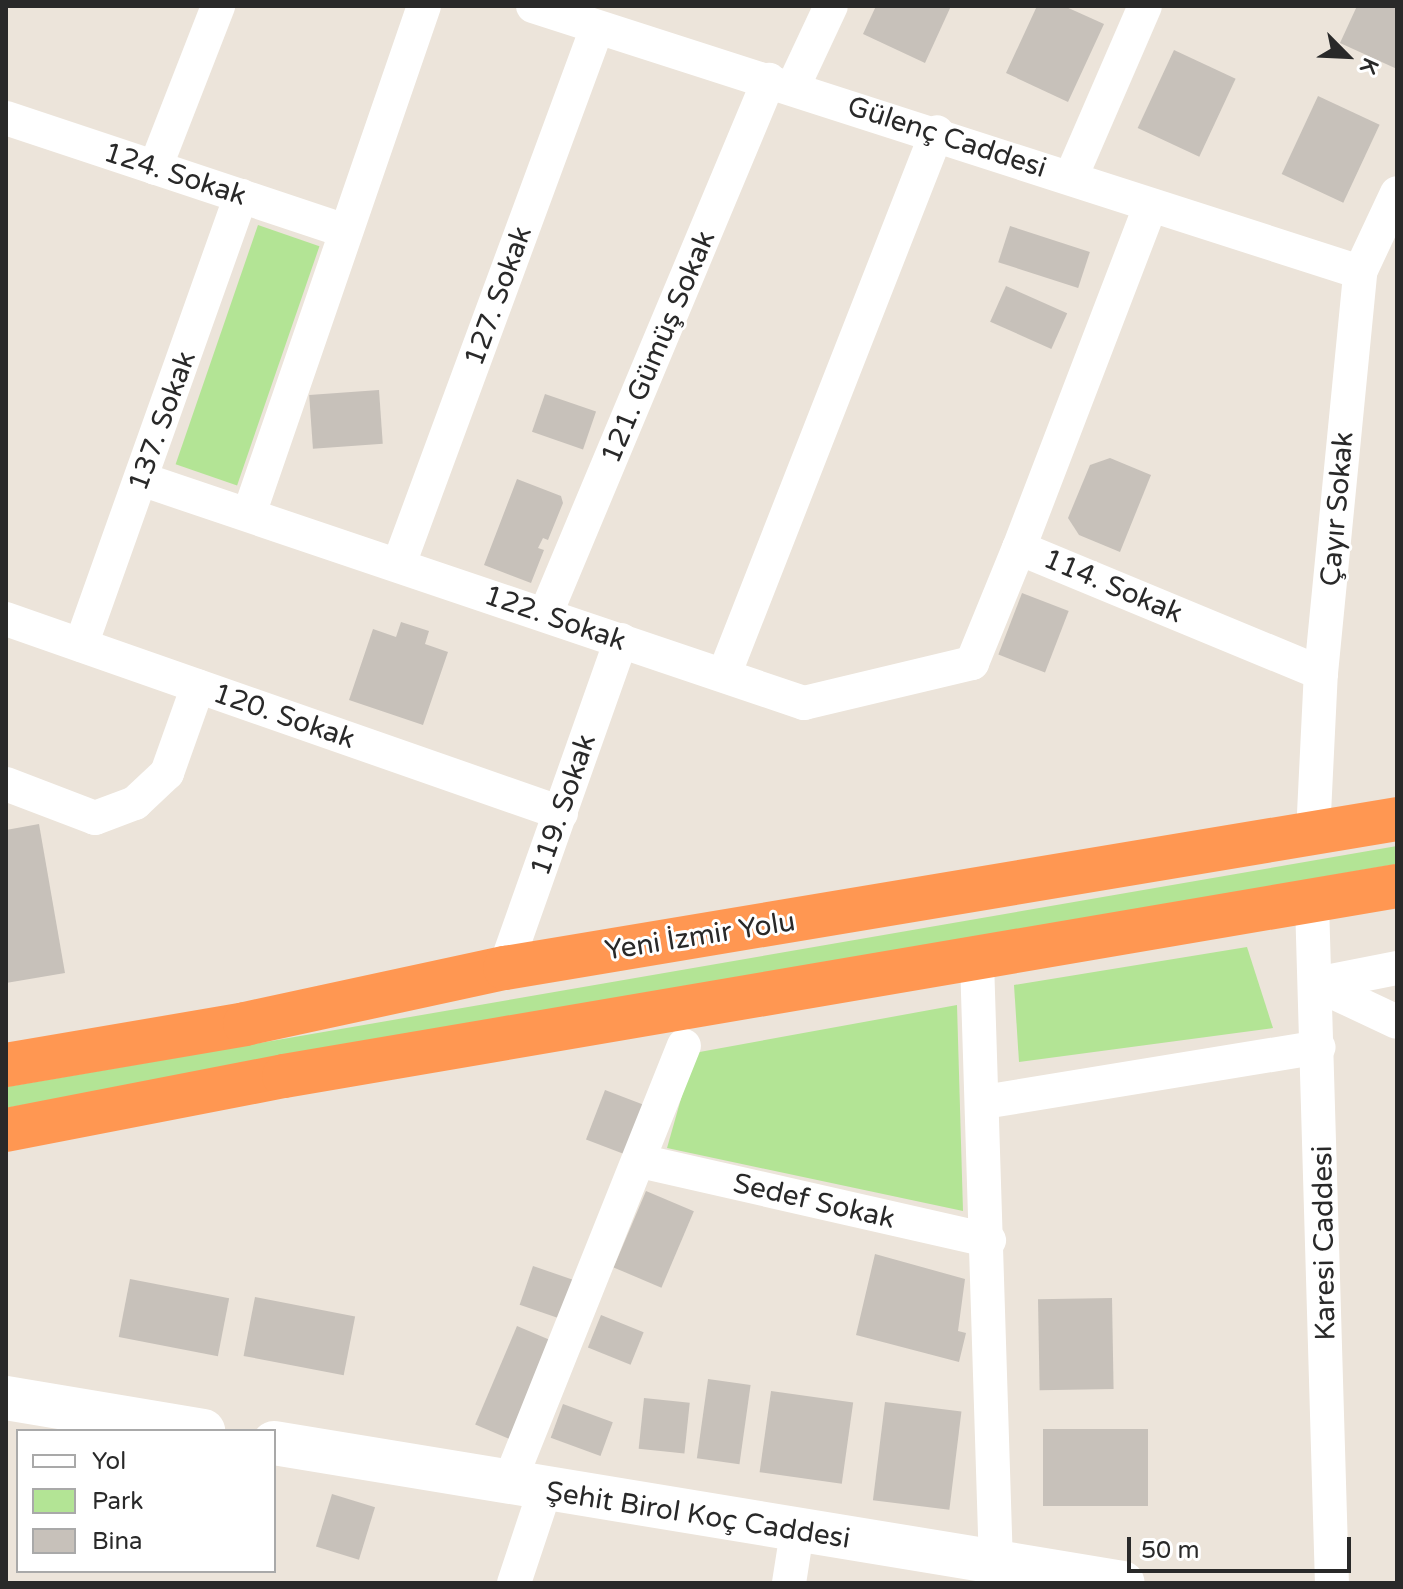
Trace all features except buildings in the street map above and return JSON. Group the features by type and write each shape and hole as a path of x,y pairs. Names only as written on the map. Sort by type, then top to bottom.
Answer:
{"highway":[{"name":"Yeni İzmir Yolu","path":"6,1065 245,1024 505,968 1397,819"},
{"path":"6,1130 284,1076 977,961 1397,886"}],"main road":[{"path":"6,1398 191,1429"},
{"name":"Şehit Birol Koç Caddesi","path":"276,1443 797,1532 1123,1583"}],"street":[{"path":"155,168 218,6"},
{"path":"249,514 343,230 424,6"},
{"name":"Gülenç Caddesi","path":"533,6 937,132 1150,206 1375,264"},
{"name":"121. Gümüş Sokak","path":"546,613 781,84 831,6"},
{"path":"1071,177 1145,6"},
{"name":"127. Sokak","path":"399,564 597,28"},
{"name":"124. Sokak","path":"6,118 343,230"},
{"path":"724,675 937,132"},
{"name":"Çayır Sokak","path":"1313,834 1321,673 1375,264 1397,193"},
{"name":"137. Sokak","path":"81,645 241,196"},
{"path":"1019,548 1150,206"},
{"name":"122. Sokak","path":"141,479 546,613 804,703 972,663"},
{"name":"114. Sokak","path":"972,663 1019,548 1321,673"},
{"name":"120. Sokak","path":"6,619 561,813"},
{"name":"119. Sokak","path":"505,968 621,640"},
{"path":"6,784 95,818 135,803 167,773 198,686"},
{"name":"Karesi Caddesi","path":"1312,903 1319,1047 1332,1583"},
{"path":"977,961 989,1240 996,1564"},
{"path":"1316,984 1397,968"},
{"path":"1316,984 1397,1022"},
{"path":"514,1583 527,1486 640,1161 684,1046"},
{"path":"984,1102 1319,1047"},
{"name":"Sedef Sokak","path":"640,1161 989,1240"},
{"path":"789,1583 797,1532"}],"green space":[{"path":"258,225 319,246 237,485 176,464"},
{"path":"1397,846 1397,864 6,1108 6,1087"},
{"path":"1247,947 1273,1028 1019,1062 1014,985"},
{"path":"957,1005 963,1211 667,1148 694,1053"}]}
